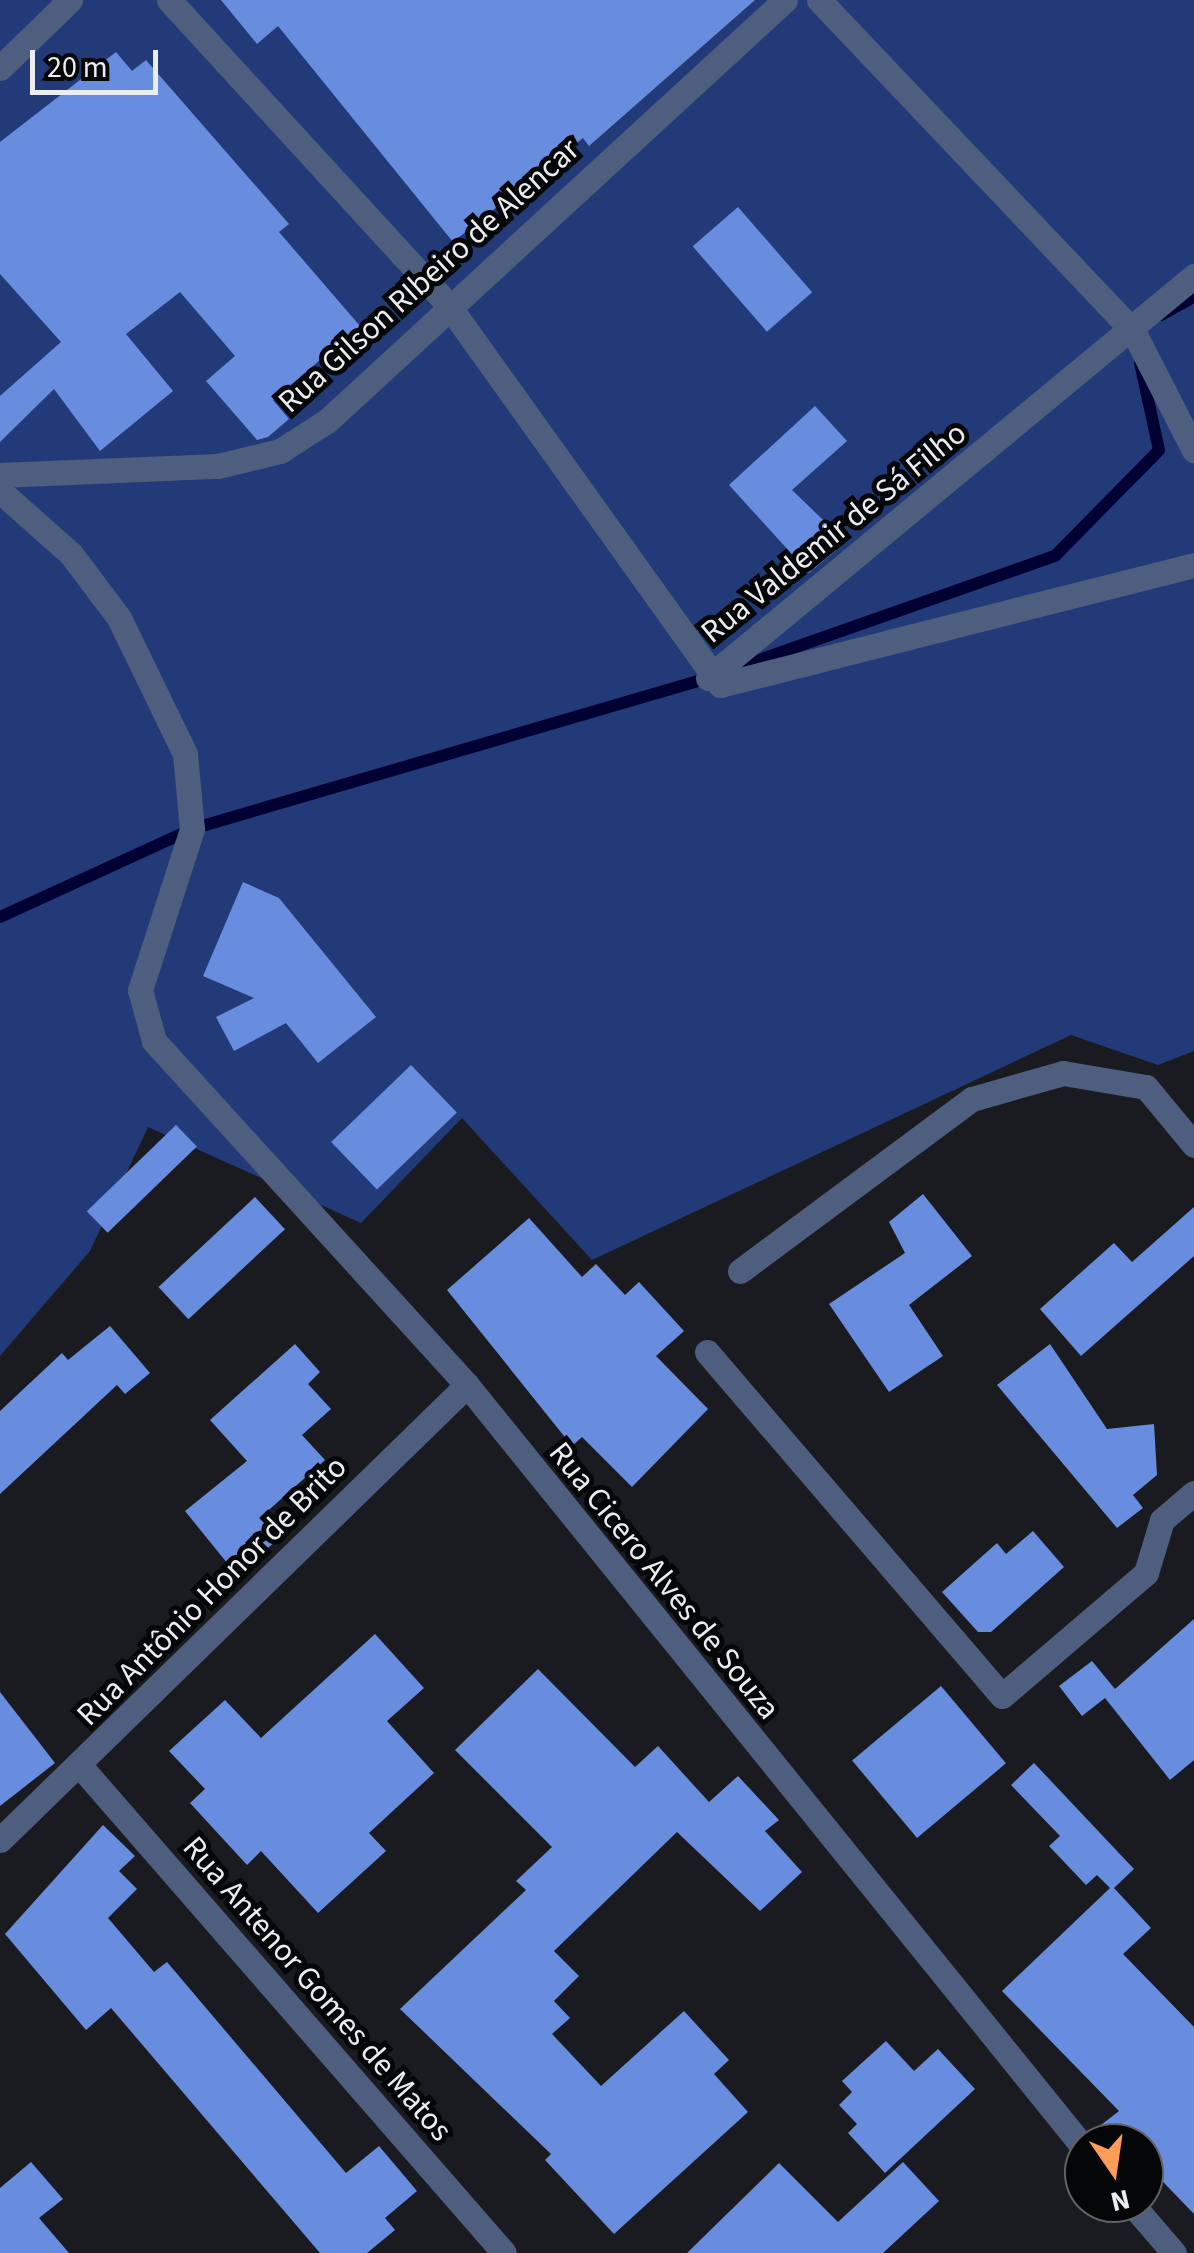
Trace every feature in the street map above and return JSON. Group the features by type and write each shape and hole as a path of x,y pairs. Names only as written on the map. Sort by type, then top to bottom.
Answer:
{"street":[{"path":"0,68 70,0"},
{"name":"Rua Valdemir de Sá Filho","path":"169,0 446,302 708,678 1134,332 1194,276"},
{"name":"Rua Gilson RIbeiro de Alencar","path":"0,475 218,466 280,451 326,420 446,302 785,0"},
{"path":"818,0 1134,332 1194,450"},
{"name":"Rua Cicero Alves de Souza","path":"0,491 71,554 118,618 185,754 192,829 140,990 154,1041 467,1385 1064,2123"},
{"path":"708,678 720,685 1194,565"},
{"path":"740,1271 972,1100 1062,1073 1146,1088 1194,1144"},
{"path":"708,1352 1002,1696 1146,1573 1162,1520 1194,1493"},
{"name":"Rua Antônio Honor de Brito","path":"0,1840 82,1767 467,1385"},
{"name":"Rua Antenor Gomes de Matos","path":"82,1767 504,2253"},
{"path":"1148,2223 1174,2253"}],"shaded area":[{"path":"0,0 1194,0 1194,1051 1158,1065 1071,1035 592,1260 462,1118 361,1223 148,1127 90,1251 0,1356"}],"building":[{"path":"221,0 755,0 589,146 583,138 453,242 278,26 257,44"},
{"path":"116,52 132,71 146,60 289,224 279,232 360,326 273,400 289,419 268,437 257,440 206,381 235,356 180,292 126,334 173,391 100,451 54,389 0,442 0,396 61,342 0,274 0,142"},
{"path":"738,207 812,292 767,332 693,246"},
{"path":"815,406 847,441 792,490 846,542 809,573 729,485"},
{"path":"243,882 279,898 376,1017 318,1063 286,1023 234,1051 216,1017 254,998 203,976"},
{"path":"411,1065 457,1112 377,1190 331,1142"},
{"path":"176,1125 197,1147 108,1233 87,1211"},
{"path":"923,1194 972,1256 909,1305 943,1356 889,1392 829,1304 905,1253 889,1222"},
{"path":"255,1197 285,1229 188,1319 158,1287"},
{"path":"1194,1207 1194,1256 1081,1356 1040,1309 1114,1243 1132,1262"},
{"path":"529,1218 582,1277 596,1264 625,1295 639,1282 684,1331 656,1356 708,1409 632,1487 582,1437 572,1446 447,1290"},
{"path":"110,1326 150,1373 125,1394 117,1385 0,1494 0,1411 62,1353 68,1360"},
{"path":"295,1344 320,1372 308,1384 331,1409 302,1435 325,1460 262,1516 280,1538 236,1574 185,1511 247,1461 210,1420"},
{"path":"1050,1344 1107,1429 1154,1424 1157,1475 1133,1495 1143,1508 1117,1528 997,1385"},
{"path":"1033,1531 1064,1567 991,1632 978,1632 942,1592 997,1543 1006,1554"},
{"path":"1194,1619 1194,1760 1170,1780 1105,1698 1082,1716 1059,1686 1092,1661 1115,1689"},
{"path":"375,1634 424,1688 387,1721 434,1773 369,1833 386,1851 318,1913 261,1851 247,1865 190,1803 205,1789 169,1751 225,1700 261,1738"},
{"path":"538,1669 635,1767 658,1746 709,1802 738,1776 779,1820 765,1831 802,1872 760,1911 677,1832 554,1951 579,1976 554,2001 570,2018 552,2034 601,2086 684,2011 729,2060 714,2074 748,2112 614,2234 545,2160 551,2154 400,2009 526,1890 516,1881 552,1847 455,1750"},
{"path":"941,1686 1006,1763 917,1838 852,1761"},
{"path":"0,1692 55,1763 0,1806"},
{"path":"1034,1763 1134,1869 1114,1888 1151,1928 1123,1954 1194,2027 1194,2214 1164,2183 1164,2123 1104,2123 1119,2111 1002,1991 1110,1888 1097,1875 1086,1885 1049,1846 1060,1836 1011,1785"},
{"path":"103,1825 135,1856 119,1871 137,1889 108,1918 154,1972 167,1962 346,2173 379,2146 417,2191 385,2218 395,2230 367,2253 320,2253 111,2008 86,2030 5,1934"},
{"path":"886,2041 914,2071 938,2049 975,2089 885,2173 848,2133 857,2124 839,2105 852,2092 842,2081"},
{"path":"31,2162 63,2199 39,2218 69,2253 0,2253 0,2188"},
{"path":"903,2162 939,2201 883,2253 687,2253 779,2163 838,2222"}],"waterway":[{"path":"1161,315 1194,297"},
{"path":"0,917 192,829 708,678 1055,556 1159,450 1140,363"}]}
